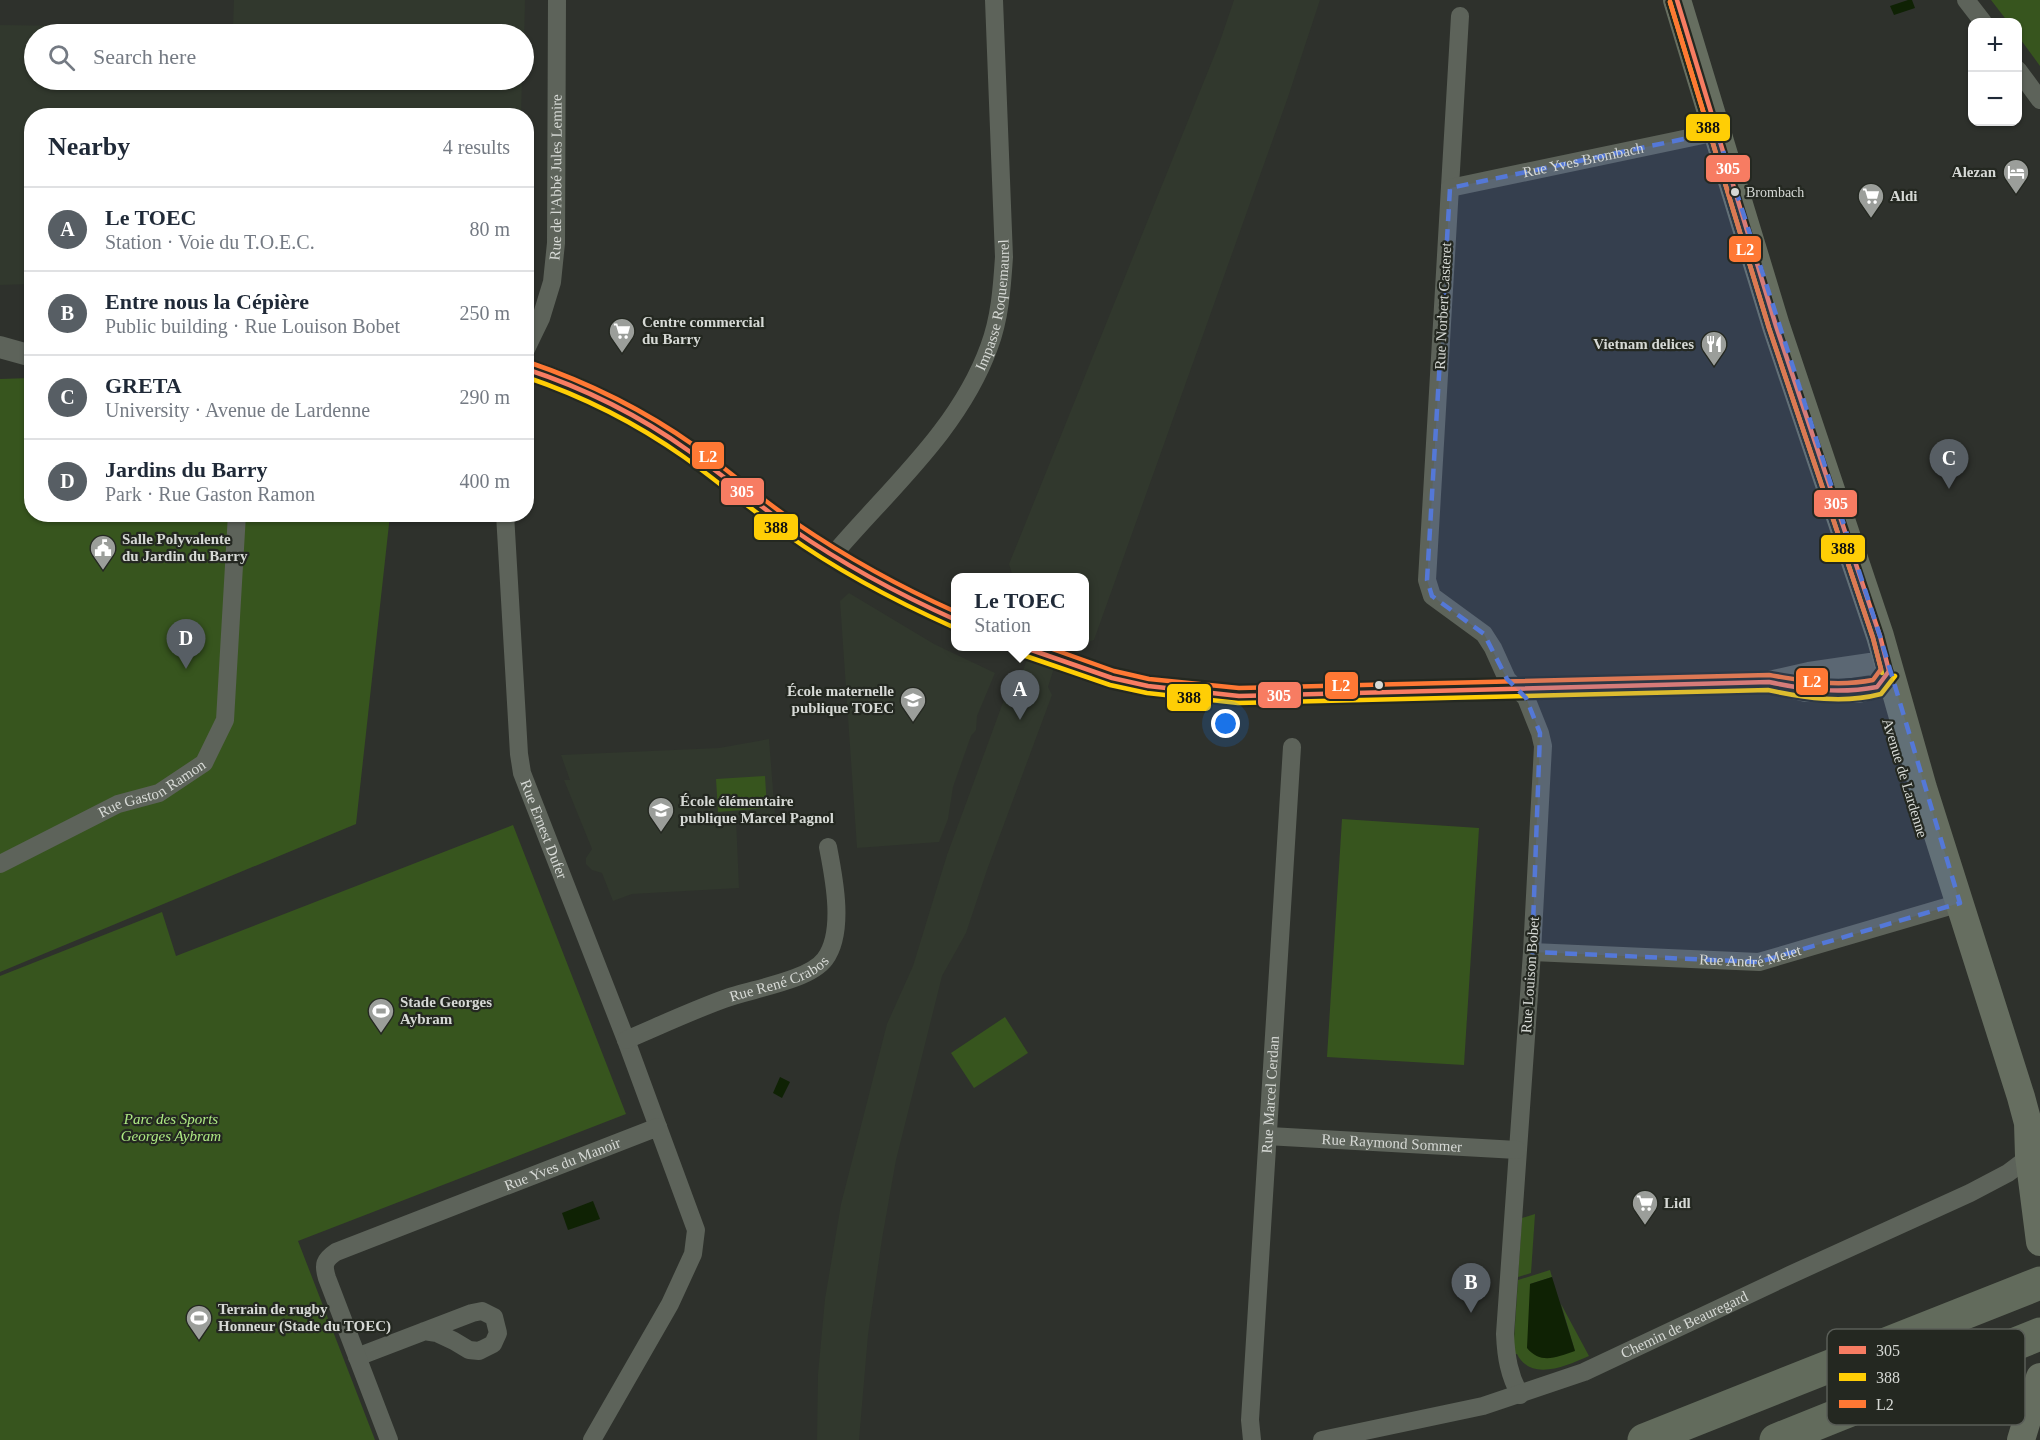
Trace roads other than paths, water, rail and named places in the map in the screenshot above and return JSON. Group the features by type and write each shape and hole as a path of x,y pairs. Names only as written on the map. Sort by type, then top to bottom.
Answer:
{"highway":[{"path":"1924,1329 2040,1283"},
{"path":"2025,1340 2040,1334"},
{"path":"1644,1440 1827,1367"},
{"path":"1776,1440 1827,1420"}],"main road":[{"name":"Avenue de Lardenne","path":"1665,0 1712,133 1880,636 1878,674 2029,1131 2040,1242"},
{"name":"Avenue de Lardenne","path":"1677,0 1712,133"},
{"path":"2024,1430 2040,1379"}],"street":[{"name":"Rue de l'Abbé Jules Lemire","path":"534,333 552,282 556,243 557,0"},
{"name":"Impasse Roquemaurel","path":"833,555 925,452 955,413 975,380 990,346 1002,289 1004,257 994,0"},
{"path":"1966,0 1980,18"},
{"name":"Rue Norbert Casteret","path":"1432,596 1427,580 1460,16"},
{"path":"2019,72 2040,100"},
{"name":"Rue Yves Brombach","path":"1450,188 1712,133"},
{"path":"0,347 24,354"},
{"path":"0,363 24,363"},
{"path":"534,371 549,376 611,405 675,442 792,528 833,555 904,597 951,618"},
{"name":"Rue Gaston Ramon","path":"0,864 118,804 159,793 204,763 225,720 237,522"},
{"name":"Rue Ernest Dufer","path":"505,522 519,754 522,772 627,1040 658,1127"},
{"name":"Rue Louison Bobet","path":"1432,596 1484,634 1508,679 1526,698 1543,746 1532,952 1505,1334 1506,1359 1513,1382 1520,1395"},
{"path":"1034,651 1112,678 1148,686 1239,696 1769,682 1809,673 1878,674"},
{"name":"Rue Marcel Cerdan","path":"1252,1440 1250,1420 1292,747"},
{"name":"Rue René Crabos","path":"627,1040 727,998 802,975 824,960 832,947 836,932 833,873 828,848"},
{"name":"Rue André Melet","path":"1532,952 1760,962 1953,905"},
{"path":"592,1440 670,1304 693,1254 696,1230 658,1127"},
{"name":"Rue Yves du Manoir","path":"389,1440 327,1278 324,1266 327,1258 336,1252 658,1127"},
{"name":"Chemin de Beauregard","path":"1322,1440 1483,1406 1584,1372 1991,1183 2029,1131"},
{"name":"Rue Raymond Sommer","path":"1268,1136 1517,1150"},
{"path":"357,1357 424,1331"}],"place":[{"name":"Brombach","path":"1735,192"},
{"name":"Alezan","path":"2016,195"},
{"name":"Aldi","path":"1871,219"},
{"name":"Centre commercial du Barry","path":"622,354"},
{"name":"Vietnam delices","path":"1714,367"},
{"name":"GRETA","path":"1949,489"},
{"name":"Salle Polyvalente du Jardin du Barry","path":"103,571"},
{"name":"Jardins du Barry","path":"186,669"},
{"name":"Le TOEC","path":"1020,720"},
{"name":"École maternelle publique TOEC","path":"913,723"},
{"name":"École élémentaire publique Marcel Pagnol","path":"661,833"},
{"name":"Stade Georges Aybram","path":"381,1034"},
{"name":"Lidl","path":"1645,1226"},
{"name":"Entre nous la Cépière","path":"1471,1313"},
{"name":"Terrain de rugby Honneur (Stade du TOEC)","path":"199,1341"}],"park label":[{"name":"Parc des Sports Georges Aybram","path":"171,1128"}]}
